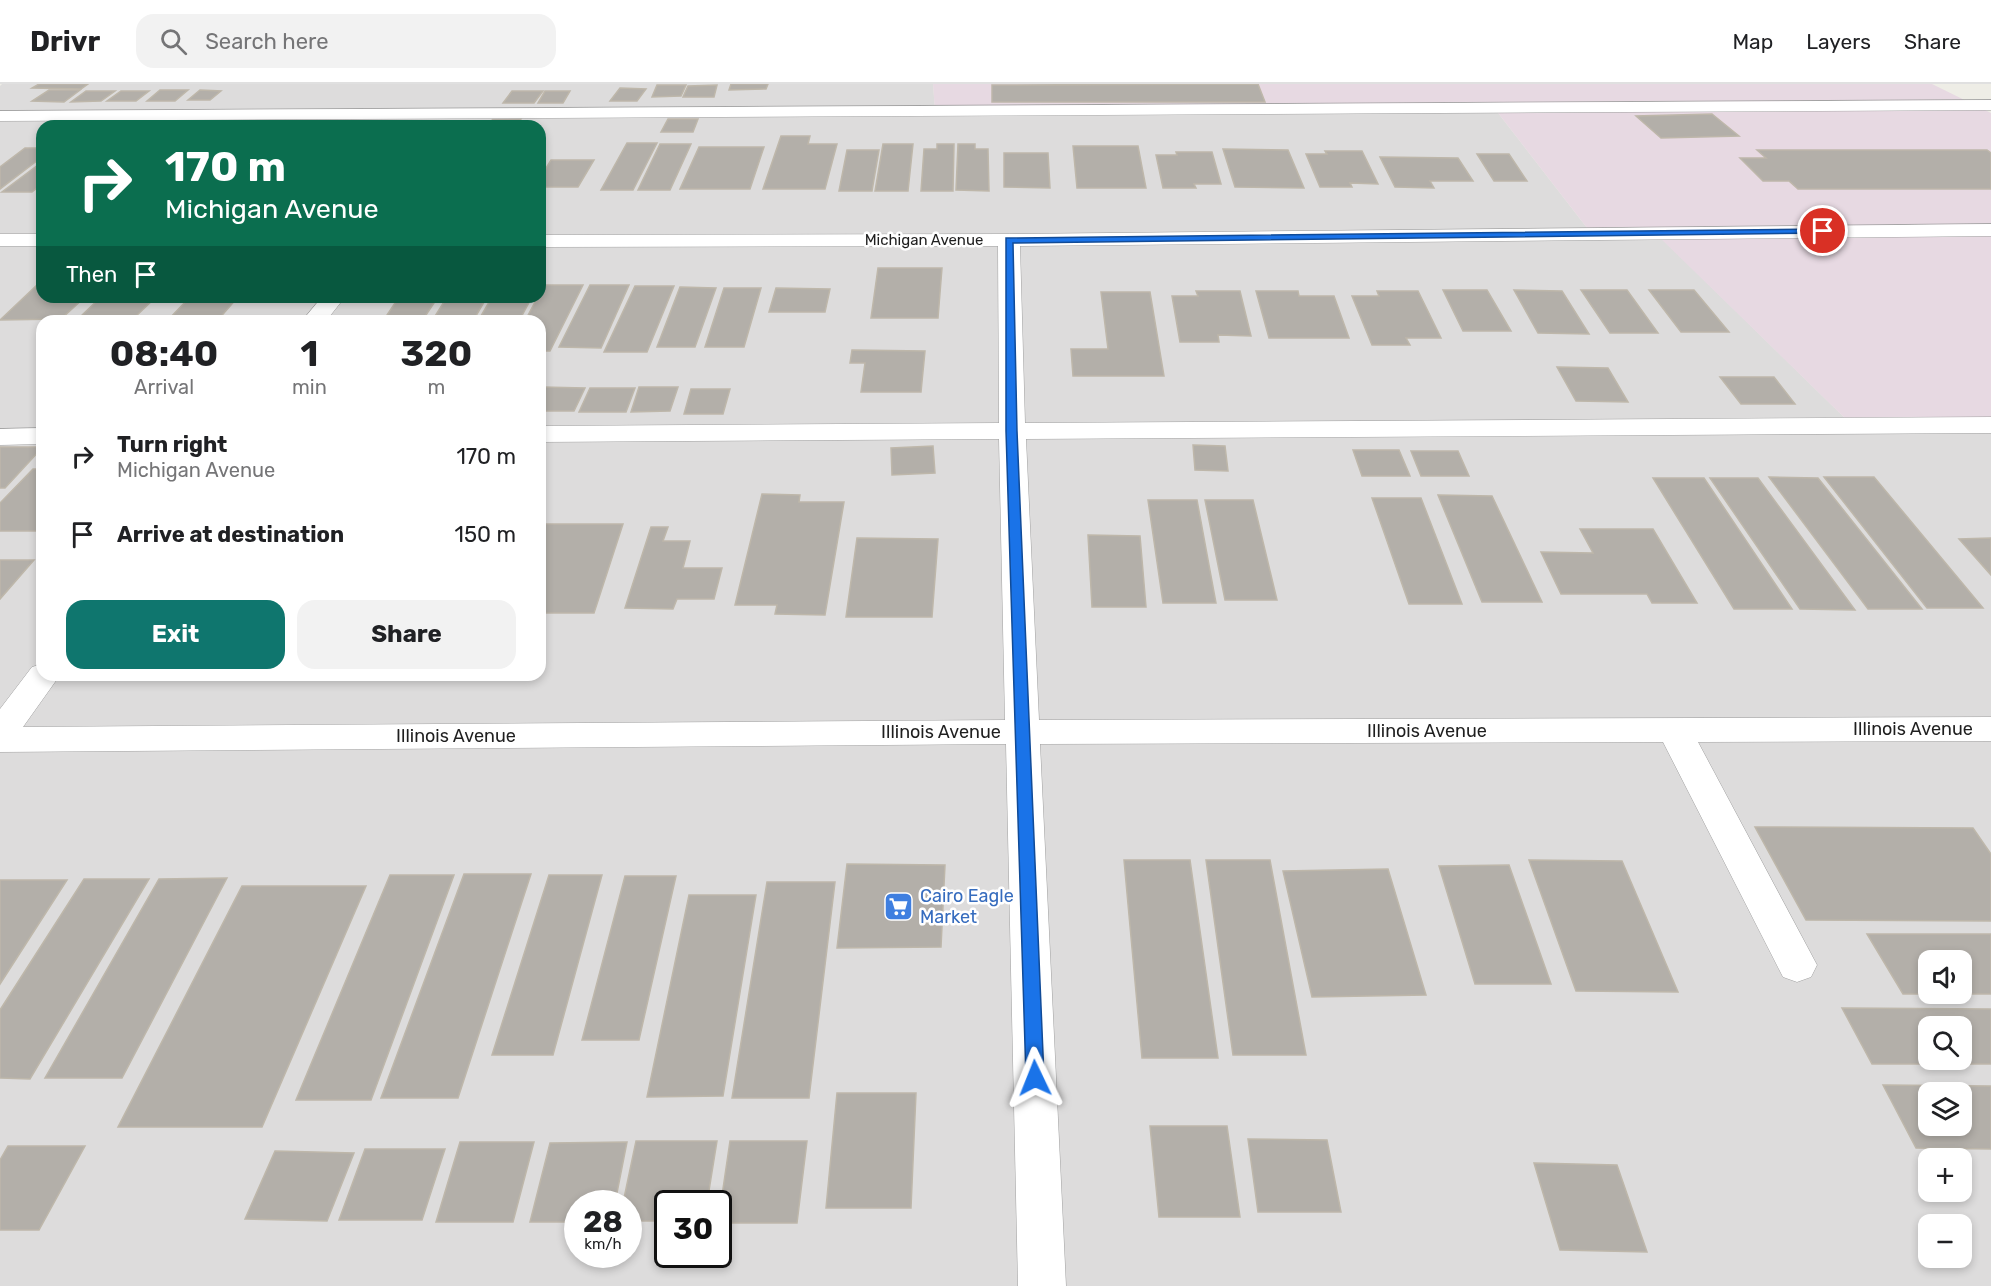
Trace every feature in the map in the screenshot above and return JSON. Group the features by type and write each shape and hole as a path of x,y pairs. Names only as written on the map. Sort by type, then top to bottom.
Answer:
{"street":[{"path":"1971,89 1991,99"},
{"path":"1718,92 1734,107"},
{"path":"0,116 1991,105"},
{"name":"Michigan Avenue","path":"546,241 1009,240 1991,230"},
{"path":"0,240 36,240"},
{"path":"1009,240 1012,431 1042,1286"},
{"path":"319,315 329,303"},
{"path":"546,434 1991,425"},
{"path":"0,436 36,436"},
{"path":"0,734 40,681"},
{"name":"Illinois Avenue","path":"0,740 1024,732 1991,729"},
{"path":"1674,730 1797,965"}],"shaded area":[{"path":"2,84 933,84 935,110 1495,109 1591,233 1655,232 1853,426 1991,426 1991,1286 0,1286 0,86"},
{"path":"933,84 1932,84 1991,113 1991,426 1853,426 1655,233 1591,233 1495,109 935,111"}],"building":[{"path":"39,84 88,84 81,89 32,88"},
{"path":"731,84 768,84 766,89 729,90"},
{"path":"1258,84 1265,102 992,102 992,85"},
{"path":"657,85 686,85 681,96 652,97"},
{"path":"717,85 714,97 683,97 688,86"},
{"path":"620,88 646,89 637,101 610,101"},
{"path":"49,90 80,90 64,102 32,101"},
{"path":"160,90 188,90 175,101 147,101"},
{"path":"200,90 221,91 210,100 188,100"},
{"path":"86,91 115,91 101,101 71,102"},
{"path":"121,91 149,91 136,101 107,101"},
{"path":"512,91 543,91 534,103 503,103"},
{"path":"545,91 570,91 563,103 538,103"},
{"path":"1712,114 1739,136 1661,138 1636,116"},
{"path":"493,119 521,119 520,120"},
{"path":"668,119 698,119 693,132 661,132"},
{"path":"781,136 810,136 808,144 837,144 825,189 763,189"},
{"path":"627,143 657,143 633,190 601,190"},
{"path":"660,144 691,144 670,190 638,190"},
{"path":"883,144 913,144 908,191 875,191"},
{"path":"937,144 954,144 953,191 921,191 924,149 937,149"},
{"path":"958,144 975,144 975,149 988,149 989,191 956,190"},
{"path":"1073,146 1138,146 1146,188 1077,188"},
{"path":"699,147 764,147 750,189 680,189"},
{"path":"25,148 36,148 36,162 0,189 0,167"},
{"path":"1223,149 1288,150 1304,188 1235,187"},
{"path":"847,150 879,150 872,191 839,191"},
{"path":"1757,150 1987,150 1991,153 1991,189 1798,189 1789,181 1763,181 1740,158 1766,158"},
{"path":"1325,151 1362,151 1378,184 1350,183 1352,187 1320,187 1306,154 1327,154"},
{"path":"1176,152 1212,152 1221,184 1194,184 1196,188 1163,188 1156,155 1177,155"},
{"path":"1004,153 1048,153 1050,188 1004,187"},
{"path":"1477,154 1509,154 1527,181 1494,181"},
{"path":"1380,157 1458,158 1473,181 1430,181 1434,188 1395,187"},
{"path":"551,160 594,160 578,187 546,187 546,168"},
{"path":"36,166 36,189 32,192 2,192"},
{"path":"878,268 942,268 938,318 871,318"},
{"path":"546,285 583,285 550,351 546,351 546,315 528,315 534,303 546,303"},
{"path":"590,285 629,285 601,348 559,347"},
{"path":"36,286 36,303 78,303 65,315 36,315 36,319 0,320"},
{"path":"635,286 674,286 647,352 604,352"},
{"path":"680,287 716,288 695,347 657,347"},
{"path":"724,288 761,288 744,347 705,347"},
{"path":"776,288 830,289 825,312 769,312"},
{"path":"1443,290 1487,290 1511,331 1463,331"},
{"path":"1514,290 1562,291 1589,334 1538,333"},
{"path":"1581,290 1627,290 1658,333 1610,333"},
{"path":"1649,290 1694,290 1729,332 1681,332"},
{"path":"1196,291 1240,291 1251,336 1218,335 1219,342 1180,342 1172,296 1198,296"},
{"path":"1256,291 1298,291 1299,296 1334,296 1349,338 1269,338"},
{"path":"1377,291 1418,291 1441,338 1406,338 1410,345 1372,345 1352,296 1379,296"},
{"path":"1101,292 1150,292 1164,376 1073,376 1071,349 1108,349"},
{"path":"95,303 150,303 137,315 82,315"},
{"path":"184,303 233,303 222,315 173,315"},
{"path":"395,303 434,303 426,315 387,315"},
{"path":"443,303 484,303 476,315 436,315"},
{"path":"488,303 529,303 522,315 482,315"},
{"path":"852,350 925,351 921,392 861,392 865,363 850,363"},
{"path":"1557,367 1608,368 1628,402 1576,401"},
{"path":"1720,377 1774,377 1795,404 1741,404"},
{"path":"546,387 585,388 574,411 546,411"},
{"path":"639,387 678,387 670,411 631,412"},
{"path":"590,388 635,388 626,412 579,412"},
{"path":"691,389 730,389 723,414 684,414"},
{"path":"1193,445 1225,446 1228,471 1195,470"},
{"path":"933,446 935,473 892,475 891,448"},
{"path":"0,447 36,447 36,454 5,488 0,488"},
{"path":"1353,450 1399,450 1410,476 1362,476"},
{"path":"1411,451 1458,451 1469,476 1421,476"},
{"path":"33,469 36,469 36,531 0,531 0,503"},
{"path":"1769,477 1818,478 1922,609 1868,609"},
{"path":"1824,477 1874,477 1983,608 1927,608"},
{"path":"1653,478 1704,478 1792,609 1734,609"},
{"path":"1710,478 1758,478 1855,610 1800,609"},
{"path":"762,494 800,495 799,502 844,502 825,615 775,614 777,605 735,605"},
{"path":"1438,495 1492,496 1542,602 1482,602"},
{"path":"1372,498 1421,498 1462,604 1409,604"},
{"path":"1148,500 1197,500 1216,603 1163,603"},
{"path":"1205,500 1253,500 1277,600 1225,600"},
{"path":"546,524 623,524 594,613 546,613"},
{"path":"651,527 668,527 663,541 690,541 683,568 722,568 714,599 677,599 673,609 625,608"},
{"path":"1580,529 1653,529 1697,603 1652,603 1647,594 1561,594 1541,552 1593,553"},
{"path":"1088,535 1140,536 1146,607 1092,607"},
{"path":"857,538 938,539 932,617 846,617"},
{"path":"1991,538 1991,575 1959,539"},
{"path":"0,560 34,560 0,599"},
{"path":"1755,827 1973,828 1991,854 1991,921 1806,920"},
{"path":"1124,860 1190,860 1218,1058 1142,1058"},
{"path":"1206,860 1270,860 1306,1055 1233,1055"},
{"path":"1529,860 1622,861 1678,992 1576,991"},
{"path":"847,864 945,865 941,947 837,948"},
{"path":"1509,865 1551,984 1475,984 1439,866"},
{"path":"1388,869 1426,995 1312,997 1283,871"},
{"path":"464,874 531,874 458,1098 381,1098"},
{"path":"390,875 454,875 371,1100 296,1100"},
{"path":"549,875 602,875 553,1055 492,1055"},
{"path":"625,876 676,876 639,1040 582,1040"},
{"path":"227,878 122,1078 45,1078 159,879"},
{"path":"84,879 149,879 30,1079 0,1078 0,1010"},
{"path":"0,880 67,880 0,984"},
{"path":"767,882 835,882 809,1098 732,1098"},
{"path":"242,886 366,886 262,1127 118,1127"},
{"path":"689,895 756,895 723,1096 647,1097"},
{"path":"1867,934 1991,934 1991,994 1972,994 1972,950 1918,950 1918,994 1903,994"},
{"path":"1842,1008 1991,1009 1991,1064 1972,1064 1972,1016 1918,1016 1918,1064 1872,1064"},
{"path":"1883,1085 1918,1085 1918,1136 1972,1136 1972,1086 1991,1086 1991,1149 1918,1148"},
{"path":"837,1093 916,1093 911,1208 826,1208"},
{"path":"1150,1126 1227,1126 1240,1217 1159,1217"},
{"path":"1248,1139 1327,1140 1341,1212 1258,1212"},
{"path":"636,1141 717,1141 709,1190 654,1190 654,1221 642,1221 642,1190 626,1190"},
{"path":"730,1141 807,1141 797,1223 732,1223 732,1190 723,1190"},
{"path":"460,1142 534,1142 513,1222 436,1222"},
{"path":"627,1142 618,1190 564,1190 564,1222 530,1222 550,1143"},
{"path":"8,1146 85,1146 39,1230 0,1230 0,1160"},
{"path":"365,1149 445,1149 422,1220 339,1220"},
{"path":"275,1151 354,1153 327,1221 245,1219"},
{"path":"1534,1163 1617,1165 1647,1252 1560,1250"}],"place":[{"name":"Cairo Eagle Market","path":"899,906"}],"route":[{"path":"1035,1078 1012,431 1009,240 1823,231"}]}
